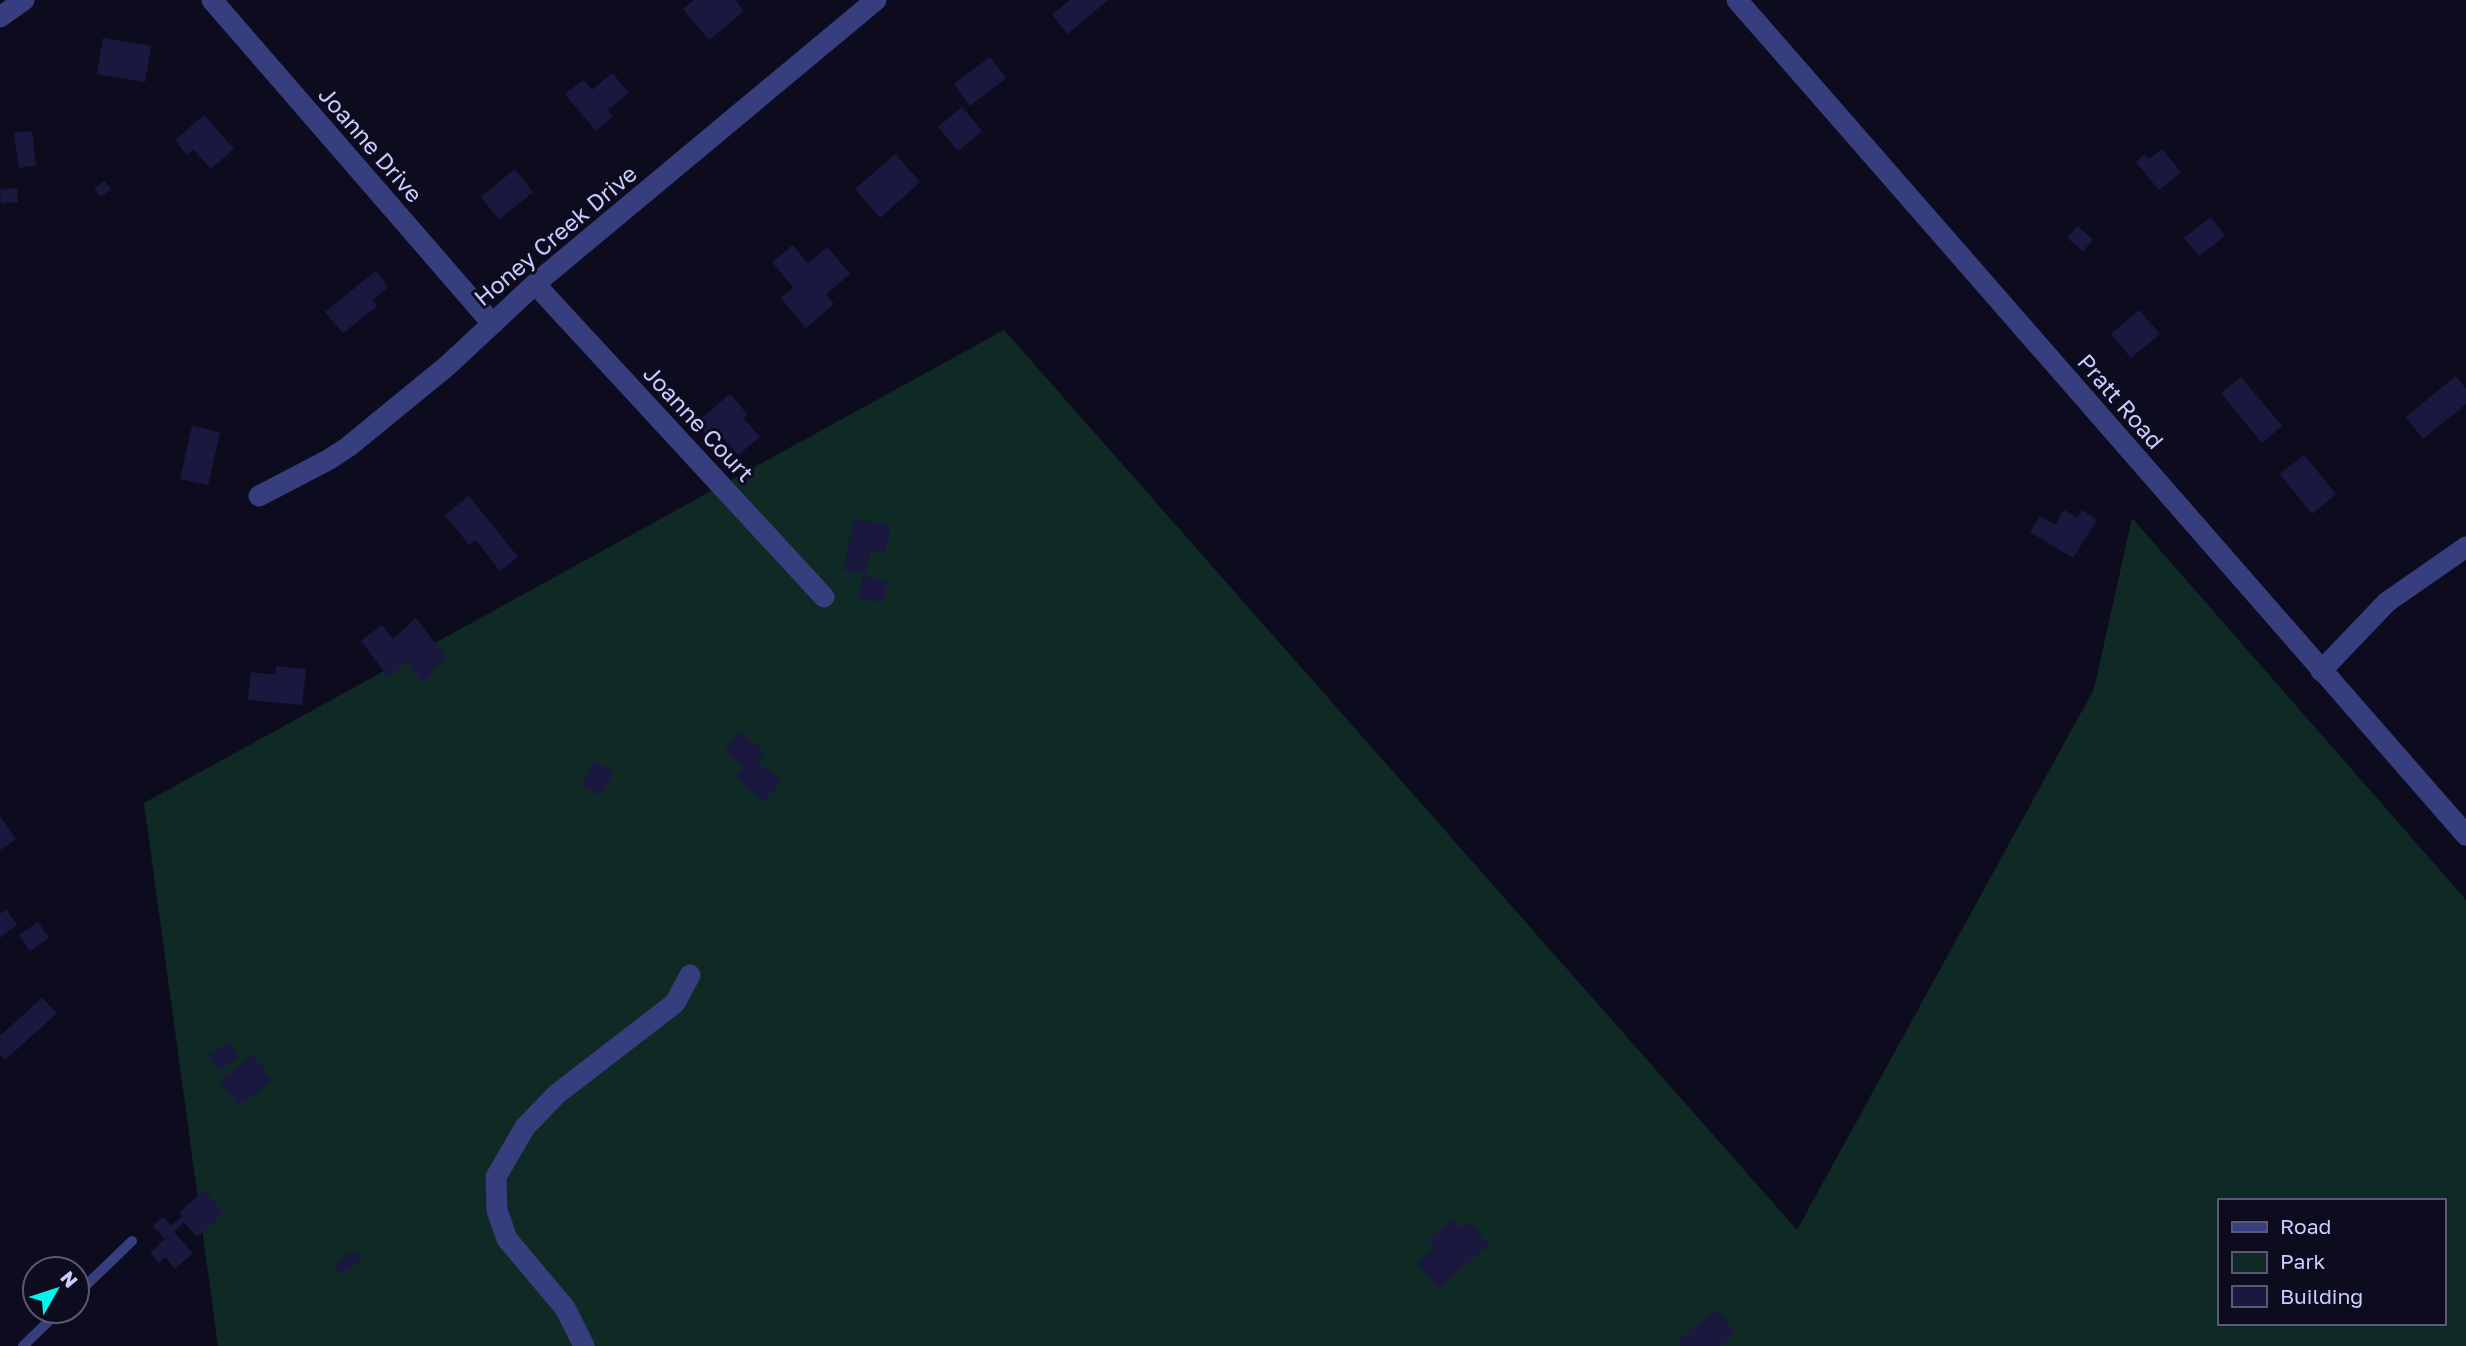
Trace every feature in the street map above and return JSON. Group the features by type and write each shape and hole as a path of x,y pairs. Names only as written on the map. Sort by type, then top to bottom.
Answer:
{"street":[{"path":"0,17 23,0"},
{"name":"Joanne Drive","path":"212,0 491,322"},
{"name":"Honey Creek Drive","path":"259,496 348,447 447,366 491,322 535,284 876,0"},
{"name":"Pratt Road","path":"1737,0 2466,835"},
{"name":"Joanne Court","path":"535,284 824,597"},
{"path":"2321,671 2387,602 2466,547"},
{"path":"584,1346 565,1308 508,1239 497,1210 496,1177 525,1127 557,1094 675,1003 691,975"}],"lane":[{"path":"91,1281 132,1241"},
{"path":"23,1346 45,1325"}],"green space":[{"path":"1004,330 1797,1230 2094,689 2132,518 2466,900 2466,1346 218,1346 144,803"}],"building":[{"path":"694,0 735,0 744,11 709,40 683,9"},
{"path":"1070,0 1108,0 1068,34 1052,15"},
{"path":"103,38 151,46 145,82 97,74"},
{"path":"990,57 1006,78 970,106 954,84"},
{"path":"612,73 629,93 608,110 613,116 596,131 565,94 583,80 592,90"},
{"path":"962,107 982,131 958,151 938,127"},
{"path":"204,115 234,149 211,169 193,149 187,155 175,140"},
{"path":"32,131 36,165 19,168 14,133"},
{"path":"2162,149 2181,172 2159,190 2136,162 2145,154 2149,159"},
{"path":"895,154 920,182 880,218 855,189"},
{"path":"515,169 533,192 499,220 481,197"},
{"path":"104,181 111,189 101,197 94,189"},
{"path":"17,188 18,202 1,203 0,190"},
{"path":"2211,217 2225,236 2199,256 2184,238"},
{"path":"2078,226 2093,240 2083,251 2067,238"},
{"path":"793,245 808,264 827,247 850,274 826,294 834,304 806,328 781,298 793,287 772,262"},
{"path":"376,271 388,287 373,300 377,306 343,333 325,312"},
{"path":"2139,310 2160,334 2131,358 2111,334"},
{"path":"2456,376 2466,389 2466,404 2423,439 2406,417"},
{"path":"2241,377 2282,426 2262,443 2221,393"},
{"path":"730,394 747,414 743,418 760,437 738,455 715,428 707,436 696,423"},
{"path":"192,426 220,432 208,485 180,479"},
{"path":"2304,455 2336,494 2312,514 2280,474"},
{"path":"469,496 518,557 500,571 476,540 469,545 445,515"},
{"path":"2064,510 2077,518 2082,510 2097,520 2073,558 2030,532 2040,516 2055,525"},
{"path":"854,518 891,526 885,553 871,550 865,575 843,570"},
{"path":"863,576 888,581 883,603 858,597"},
{"path":"416,618 447,659 430,671 432,674 422,682 407,662 388,677 361,641 382,625 393,639"},
{"path":"276,666 306,669 302,705 248,700 251,672 275,675"},
{"path":"740,731 765,753 757,762 781,781 764,802 735,777 744,767 724,751"},
{"path":"594,761 614,772 601,796 581,785"},
{"path":"0,816 16,839 0,850"},
{"path":"6,909 17,925 0,938 0,914"},
{"path":"38,922 49,938 30,951 19,935"},
{"path":"42,998 57,1013 5,1060 0,1055 0,1036"},
{"path":"229,1042 239,1056 219,1071 208,1057"},
{"path":"253,1055 272,1080 239,1106 219,1081"},
{"path":"204,1190 224,1213 197,1237 184,1222 174,1232 193,1253 175,1269 165,1257 159,1263 150,1253 165,1239 153,1226 163,1217 171,1226 182,1216 179,1213"},
{"path":"1453,1219 1461,1229 1470,1222 1489,1245 1438,1288 1417,1263 1435,1248 1428,1240"},
{"path":"355,1249 362,1259 342,1275 334,1265"},
{"path":"1717,1309 1736,1333 1720,1346 1681,1346 1677,1341"}]}
